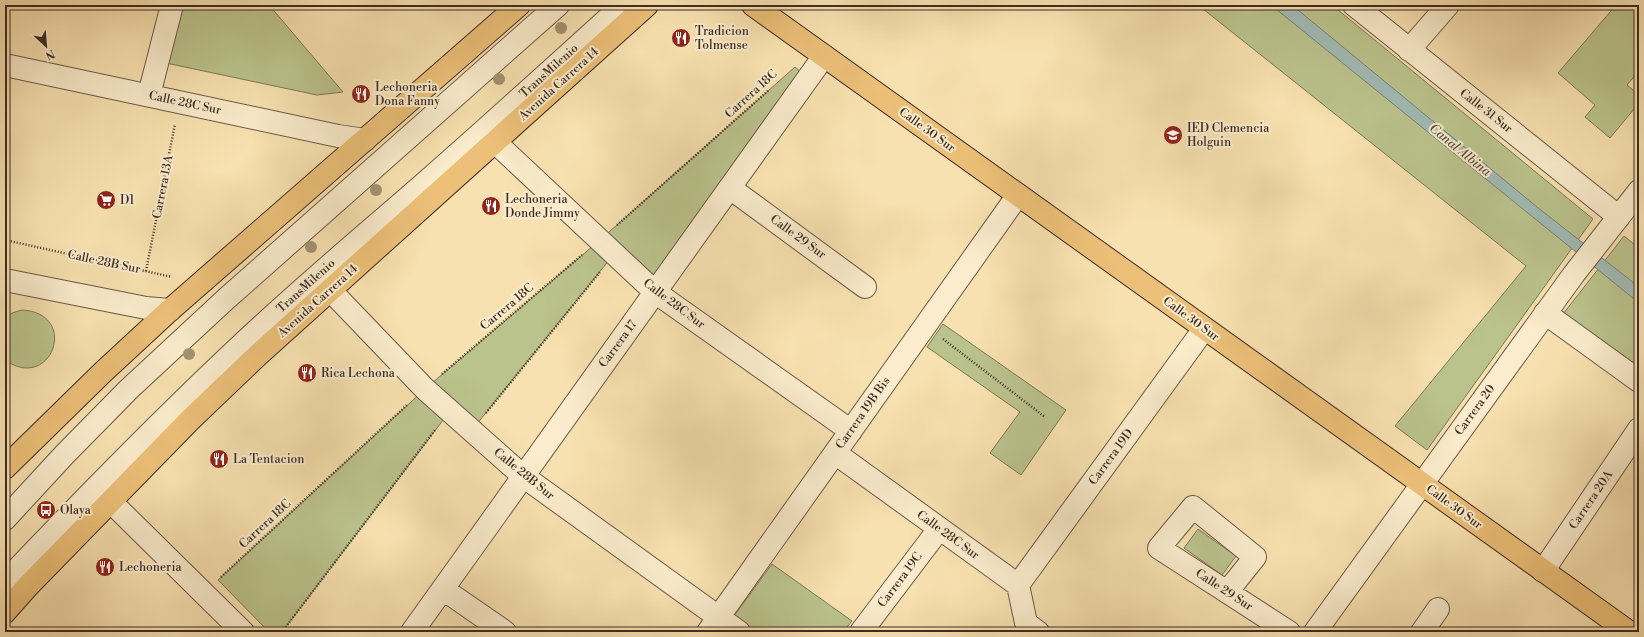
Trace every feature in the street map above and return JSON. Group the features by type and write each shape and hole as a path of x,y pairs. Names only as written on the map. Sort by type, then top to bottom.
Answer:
{"main road":[{"path":"5,468 103,372 170,310 519,5"},
{"name":"Avenida Carrera 14","path":"5,612 110,501 195,415 258,355 647,5"},
{"name":"Calle 30 Sur","path":"753,5 1629,632"}],"street":[{"path":"149,95 172,5"},
{"path":"5,519 64,454 129,389 226,299 558,5"},
{"name":"TransMilenio","path":"5,582 93,489 239,346 623,5"},
{"name":"Calle 31 Sur","path":"1354,5 1409,50 1632,206"},
{"path":"1409,50 1448,5"},
{"name":"Carrera 17","path":"412,632 824,56"},
{"name":"Calle 28C Sur","path":"5,64 338,136 365,140"},
{"name":"Calle 28C Sur","path":"495,142 655,292 851,430"},
{"name":"Calle 29 Sur","path":"730,188 865,287"},
{"name":"Carrera 19B Bis","path":"713,625 1018,195"},
{"name":"Carrera 20","path":"1315,632 1574,274 1603,236 1632,206"},
{"path":"5,280 146,308 170,310"},
{"name":"Calle 28B Sur","path":"330,290 425,389 523,476 713,625 739,632"},
{"path":"1545,314 1639,381"},
{"name":"Carrera 19D","path":"1018,585 1204,329"},
{"name":"Carrera 20A","path":"1543,571 1639,428"},
{"name":"Calle 28C Sur","path":"835,453 1018,585"},
{"path":"110,501 243,632"},
{"name":"Calle 29 Sur","path":"1227,592 1255,557 1193,507 1159,548 1227,592 1289,632"},
{"name":"Carrera 19C","path":"861,632 939,528"},
{"path":"1018,585 1026,623 1038,632"},
{"path":"443,589 505,632"},
{"path":"1422,632 1438,609"}],"path":[{"name":"Carrera 18C","path":"218,580 425,389 607,247 771,88"},
{"name":"Carrera 13A","path":"146,271 180,102"},
{"name":"Calle 28B Sur","path":"5,240 202,282"},
{"path":"472,430 607,247"},
{"path":"925,326 1045,416"},
{"path":"282,632 450,411"}],"green space":[{"path":"181,5 269,5 343,92 317,95 166,63"},
{"path":"1198,5 1332,5 1593,219 1427,450 1395,426 1526,266"},
{"path":"1616,5 1639,5 1639,71 1627,85 1639,95 1639,103 1610,138 1585,117 1595,105 1558,73"},
{"path":"795,67 801,72 648,286 614,254 472,430 450,411 282,632 269,632 218,580 425,389 600,240"},
{"path":"1624,236 1639,248 1639,369 1563,314"},
{"path":"22,310 40,314 50,324 55,336 53,348 46,359 36,367 22,367 5,360 5,319 12,313"},
{"path":"943,324 1066,410 1021,475 990,453 1020,412 927,347"},
{"path":"1198,529 1236,556 1222,575 1184,548"},
{"path":"772,564 852,621 843,632 756,632 734,616"}],"water":[{"name":"Canal Albina","path":"1271,5 1292,5 1537,207 1639,287 1639,303"}],"place":[{"name":"Tradicion Tolmense","path":"681,38"},
{"name":"Lechoneria Dona Fanny","path":"361,94"},
{"name":"IED Clemencia Holguin","path":"1173,135"},
{"name":"D1","path":"106,200"},
{"name":"Lechoneria Donde Jimmy","path":"491,206"},
{"name":"Rica Lechona","path":"307,373"},
{"name":"La Tentacion","path":"219,459"},
{"name":"Olaya","path":"46,510"},
{"name":"Lechoneria","path":"105,567"}]}
